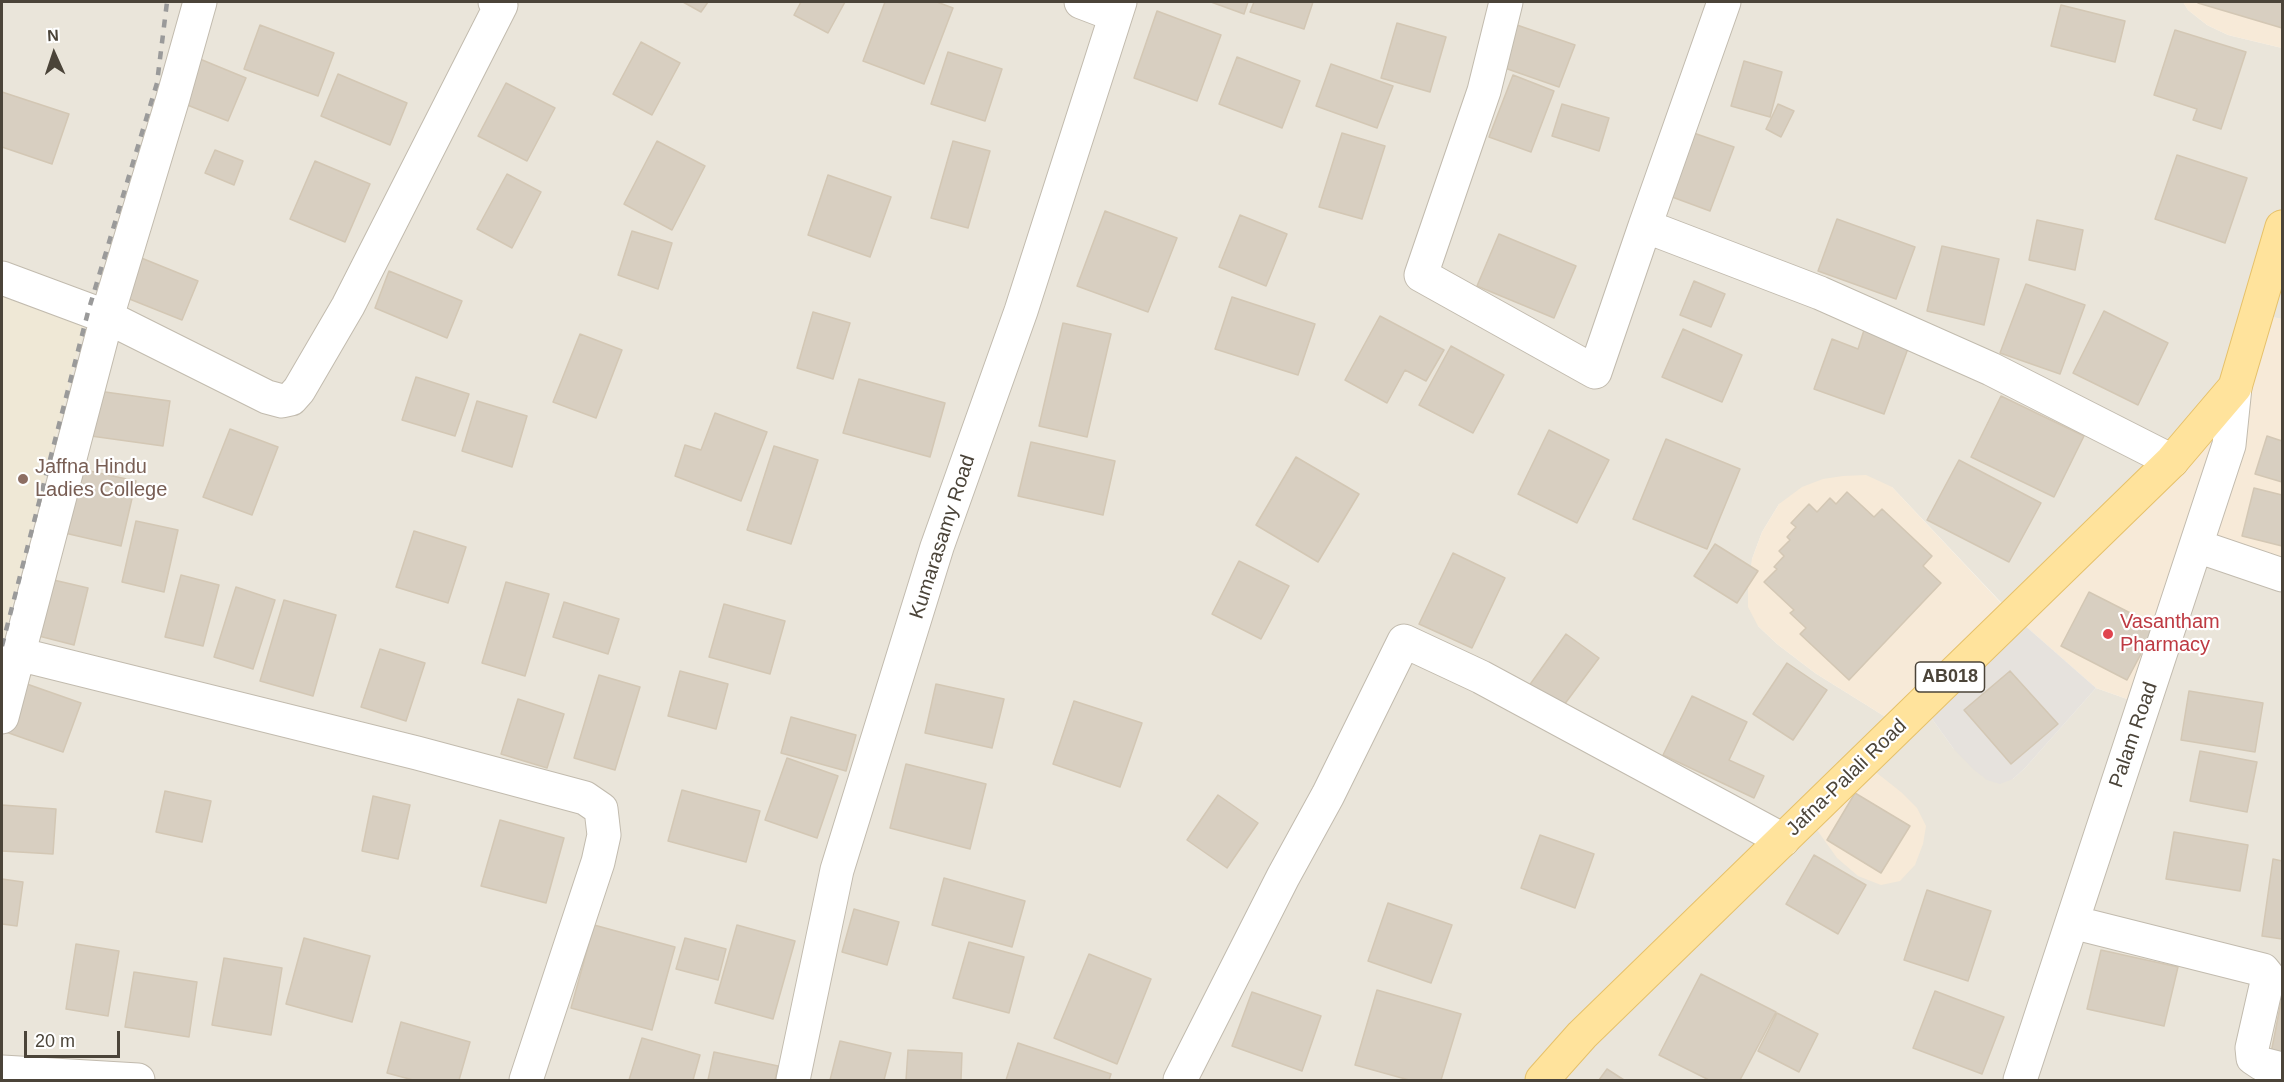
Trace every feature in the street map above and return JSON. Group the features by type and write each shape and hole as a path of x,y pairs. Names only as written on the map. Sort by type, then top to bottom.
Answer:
{"main road":[{"name":"Jafna-Palali Road","path":"1542,1080 1582,1035 2172,461 2235,387 2283,227"}],"street":[{"path":"2,717 107,317 200,2"},
{"path":"2,278 107,317 267,397 282,401 291,399 299,390 348,306 501,5 495,2"},
{"path":"1081,2 1118,8"},
{"path":"1506,2 1484,91 1421,275 1595,372 1724,2"},
{"name":"Kumarasamy Road","path":"793,1080 837,870 938,547 1021,311 1118,8"},
{"path":"1646,226 1820,292 1991,369 2172,461"},
{"name":"Palam Road","path":"2020,1080 2229,445 2235,387"},
{"path":"2197,546 2283,575"},
{"path":"1180,1080 1328,795 1404,640 1480,677 1783,840"},
{"path":"18,654 428,756 585,798 601,809 604,835 598,862 526,1080"},
{"path":"2072,922 2263,970 2267,982 2252,1048 2253,1058 2262,1064 2283,1069"},
{"path":"2,1072 138,1080"}],"shaded area":[{"path":"2,2 2183,2 2188,10 2207,25 2228,35 2282,48 2282,319 2256,314 2235,387 2014,616 1892,487 1779,504 1762,532 1752,559 1758,626 1777,644 1815,673 1900,726 1922,705 1953,748 2013,779 2096,688 2144,705 2197,546 2282,575 2282,1080 138,1080 2,1072 2,646 88,312 2,278"},
{"path":"2183,2 2282,2 2282,48 2228,35 2207,25 2188,10"},
{"name":"Jaffna Hindu Ladies College","path":"2,278 88,312 2,646"},
{"path":"2256,314 2282,319 2282,575 2197,546 2144,705 2096,688 2014,616 1900,726 1815,673 1777,644 1758,626 1748,607 1748,583 1752,559 1762,532 1779,504 1802,487 1823,479 1866,475 1892,487 2013,616 2235,387"},
{"path":"2014,616 2096,688 2026,767 2013,779 2000,784 1987,780 1973,769 1953,748 1922,705"},
{"path":"1863,762 1901,792 1917,808 1926,826 1923,844 1915,865 1900,881 1881,885 1858,876 1837,858 1807,816"}],"building":[{"path":"683,2 708,2 701,12"},
{"path":"801,2 845,2 828,33 794,15"},
{"path":"885,2 937,2 953,8 924,84 863,61"},
{"path":"1211,2 1248,2 1244,14"},
{"path":"1254,2 1313,2 1304,29 1250,12"},
{"path":"2282,2 2282,28 2198,3"},
{"path":"2061,5 2125,21 2115,62 2051,46"},
{"path":"1157,11 1221,35 1197,101 1134,78"},
{"path":"1397,23 1446,37 1430,92 1381,78"},
{"path":"1514,24 1575,45 1559,87 1499,66"},
{"path":"260,25 334,53 318,96 244,69"},
{"path":"2175,30 2246,52 2221,129 2193,120 2197,109 2154,95"},
{"path":"641,42 680,63 652,115 613,94"},
{"path":"948,52 1002,69 985,121 931,104"},
{"path":"195,57 246,78 228,121 177,101"},
{"path":"1237,57 1300,81 1282,128 1219,104"},
{"path":"1744,61 1782,72 1770,117 1731,106"},
{"path":"1331,64 1393,86 1377,128 1316,106"},
{"path":"338,74 407,103 390,145 321,116"},
{"path":"1513,75 1554,91 1531,152 1489,137"},
{"path":"506,83 555,108 527,161 478,136"},
{"path":"2,92 69,114 52,164 2,147"},
{"path":"1562,104 1609,118 1599,151 1552,136"},
{"path":"1778,104 1794,111 1781,137 1766,129"},
{"path":"1688,131 1734,147 1710,211 1664,194"},
{"path":"1342,133 1385,146 1362,219 1319,207"},
{"path":"657,141 705,166 672,230 624,204"},
{"path":"953,141 990,151 968,228 931,218"},
{"path":"215,150 243,161 234,185 205,173"},
{"path":"2177,155 2247,178 2225,243 2155,219"},
{"path":"315,161 370,184 345,242 290,219"},
{"path":"507,174 541,192 512,248 477,229"},
{"path":"828,175 891,197 870,257 808,235"},
{"path":"1105,211 1177,238 1148,312 1077,286"},
{"path":"1240,215 1287,234 1266,286 1219,267"},
{"path":"1837,219 1915,247 1896,299 1818,271"},
{"path":"2037,220 2083,230 2075,270 2029,260"},
{"path":"632,231 672,243 658,289 618,275"},
{"path":"1499,234 1576,266 1554,318 1477,286"},
{"path":"1942,246 1999,259 1984,325 1927,311"},
{"path":"134,255 198,281 182,320 117,294"},
{"path":"389,271 462,301 447,338 375,308"},
{"path":"1694,281 1725,294 1711,327 1680,315"},
{"path":"2026,284 2085,305 2060,374 2000,353"},
{"path":"1232,297 1315,324 1298,375 1215,349"},
{"path":"2104,311 2168,343 2138,405 2073,373"},
{"path":"813,312 850,323 833,379 797,368"},
{"path":"1380,316 1444,350 1426,381 1405,370 1387,403 1345,380"},
{"path":"1063,323 1111,334 1087,437 1039,426"},
{"path":"1865,327 1910,343 1884,414 1814,389 1832,339 1858,349"},
{"path":"1683,329 1742,355 1722,402 1662,377"},
{"path":"580,334 622,350 596,418 553,402"},
{"path":"1451,346 1504,375 1473,433 1419,405"},
{"path":"416,377 469,394 455,436 402,420"},
{"path":"859,379 945,403 930,457 843,433"},
{"path":"98,391 170,401 163,446 91,436"},
{"path":"2001,396 2084,436 2054,497 1971,457"},
{"path":"477,401 527,416 512,467 462,451"},
{"path":"715,413 767,432 741,501 675,476 685,445 701,450"},
{"path":"230,429 278,447 252,515 203,497"},
{"path":"1549,430 1609,460 1577,523 1518,494"},
{"path":"2267,436 2282,441 2282,482 2255,474"},
{"path":"1666,439 1740,469 1707,549 1633,519"},
{"path":"1031,442 1115,461 1103,515 1018,496"},
{"path":"774,446 818,460 791,544 747,530"},
{"path":"1296,457 1359,494 1318,562 1256,525"},
{"path":"1959,460 2041,503 2009,562 1927,520"},
{"path":"71,467 136,481 121,546 56,531"},
{"path":"2254,488 2282,495 2282,546 2242,536"},
{"path":"1847,492 1874,517 1882,509 1932,556 1923,566 1941,583 1849,680 1800,634 1806,628 1790,613 1794,610 1764,582 1777,569 1774,567 1784,556 1779,551 1790,540 1787,537 1796,527 1791,523 1809,504 1817,512 1830,498 1836,504"},
{"path":"136,521 178,530 164,592 122,582"},
{"path":"414,531 466,547 448,603 396,587"},
{"path":"1715,544 1758,571 1737,603 1694,576"},
{"path":"1453,553 1505,578 1472,648 1419,624"},
{"path":"1239,561 1289,586 1261,639 1212,614"},
{"path":"181,575 219,585 203,646 165,637"},
{"path":"45,578 88,588 74,645 31,634"},
{"path":"506,582 549,594 525,676 482,663"},
{"path":"236,587 275,600 253,669 214,657"},
{"path":"2089,592 2156,626 2127,680 2061,646"},
{"path":"284,600 336,615 313,696 260,681"},
{"path":"564,602 619,619 608,654 553,637"},
{"path":"724,604 785,621 770,674 709,657"},
{"path":"1566,634 1599,658 1558,713 1526,690"},
{"path":"380,649 425,663 406,721 361,707"},
{"path":"1787,663 1827,690 1793,740 1753,714"},
{"path":"680,671 728,684 716,729 668,716"},
{"path":"2010,671 2058,724 2011,764 1964,710"},
{"path":"599,675 640,687 615,770 574,758"},
{"path":"24,683 81,703 63,752 6,732"},
{"path":"936,684 1004,699 992,748 925,733"},
{"path":"2189,691 2263,703 2255,752 2181,740"},
{"path":"1692,696 1747,722 1729,760 1764,776 1754,798 1663,755"},
{"path":"518,699 564,714 547,768 501,754"},
{"path":"1074,701 1142,723 1120,787 1053,764"},
{"path":"791,717 856,735 846,771 781,753"},
{"path":"2200,751 2257,762 2247,812 2190,801"},
{"path":"787,758 838,776 817,838 765,820"},
{"path":"906,764 986,784 970,849 890,828"},
{"path":"682,790 760,811 746,862 668,841"},
{"path":"165,791 211,801 202,842 156,832"},
{"path":"1855,793 1910,826 1881,873 1827,840"},
{"path":"1218,795 1258,823 1227,868 1187,840"},
{"path":"373,796 410,805 398,859 362,851"},
{"path":"2,805 56,809 53,854 2,851"},
{"path":"500,820 564,838 546,903 481,886"},
{"path":"2174,832 2248,845 2240,891 2166,879"},
{"path":"1540,835 1594,854 1575,908 1521,888"},
{"path":"1814,855 1866,885 1838,934 1786,904"},
{"path":"2273,859 2282,861 2282,939 2262,936"},
{"path":"944,878 1025,901 1012,947 932,925"},
{"path":"2,879 23,882 17,926 2,924"},
{"path":"1927,890 1991,911 1968,981 1904,960"},
{"path":"1388,903 1452,925 1431,983 1368,961"},
{"path":"854,909 899,922 887,965 842,952"},
{"path":"594,925 675,947 652,1030 571,1008"},
{"path":"737,925 795,941 773,1019 715,1003"},
{"path":"304,938 370,956 352,1022 286,1004"},
{"path":"685,938 726,949 718,980 676,969"},
{"path":"969,942 1024,957 1009,1013 953,998"},
{"path":"76,944 119,951 108,1016 66,1009"},
{"path":"2101,950 2178,967 2164,1026 2087,1009"},
{"path":"1089,954 1151,979 1117,1064 1054,1038"},
{"path":"224,958 282,968 271,1035 212,1025"},
{"path":"134,972 197,982 189,1037 125,1027"},
{"path":"1701,974 1776,1012 1740,1080 1709,1080 1659,1055"},
{"path":"1377,990 1461,1014 1441,1080 1409,1080 1355,1065"},
{"path":"1935,991 2004,1017 1982,1074 1913,1048"},
{"path":"1252,992 1321,1016 1302,1071 1232,1046"},
{"path":"2282,997 2282,1055 2271,1053"},
{"path":"1777,1013 1818,1034 1799,1072 1758,1051"},
{"path":"401,1022 470,1042 459,1080 413,1080 387,1073"},
{"path":"642,1038 700,1055 693,1080 629,1080"},
{"path":"840,1041 891,1053 884,1080 830,1080"},
{"path":"1018,1043 1111,1074 1109,1080 1006,1080"},
{"path":"908,1050 962,1053 961,1080 906,1080"},
{"path":"714,1052 778,1066 775,1080 708,1080"},
{"path":"1607,1069 1624,1080 1599,1080"}],"railway":[{"path":"2,646 88,312 157,83 167,2"}],"place":[{"name":"Jaffna Hindu Ladies College","path":"23,479"},
{"name":"Vasantham Pharmacy","path":"2108,634"}]}
